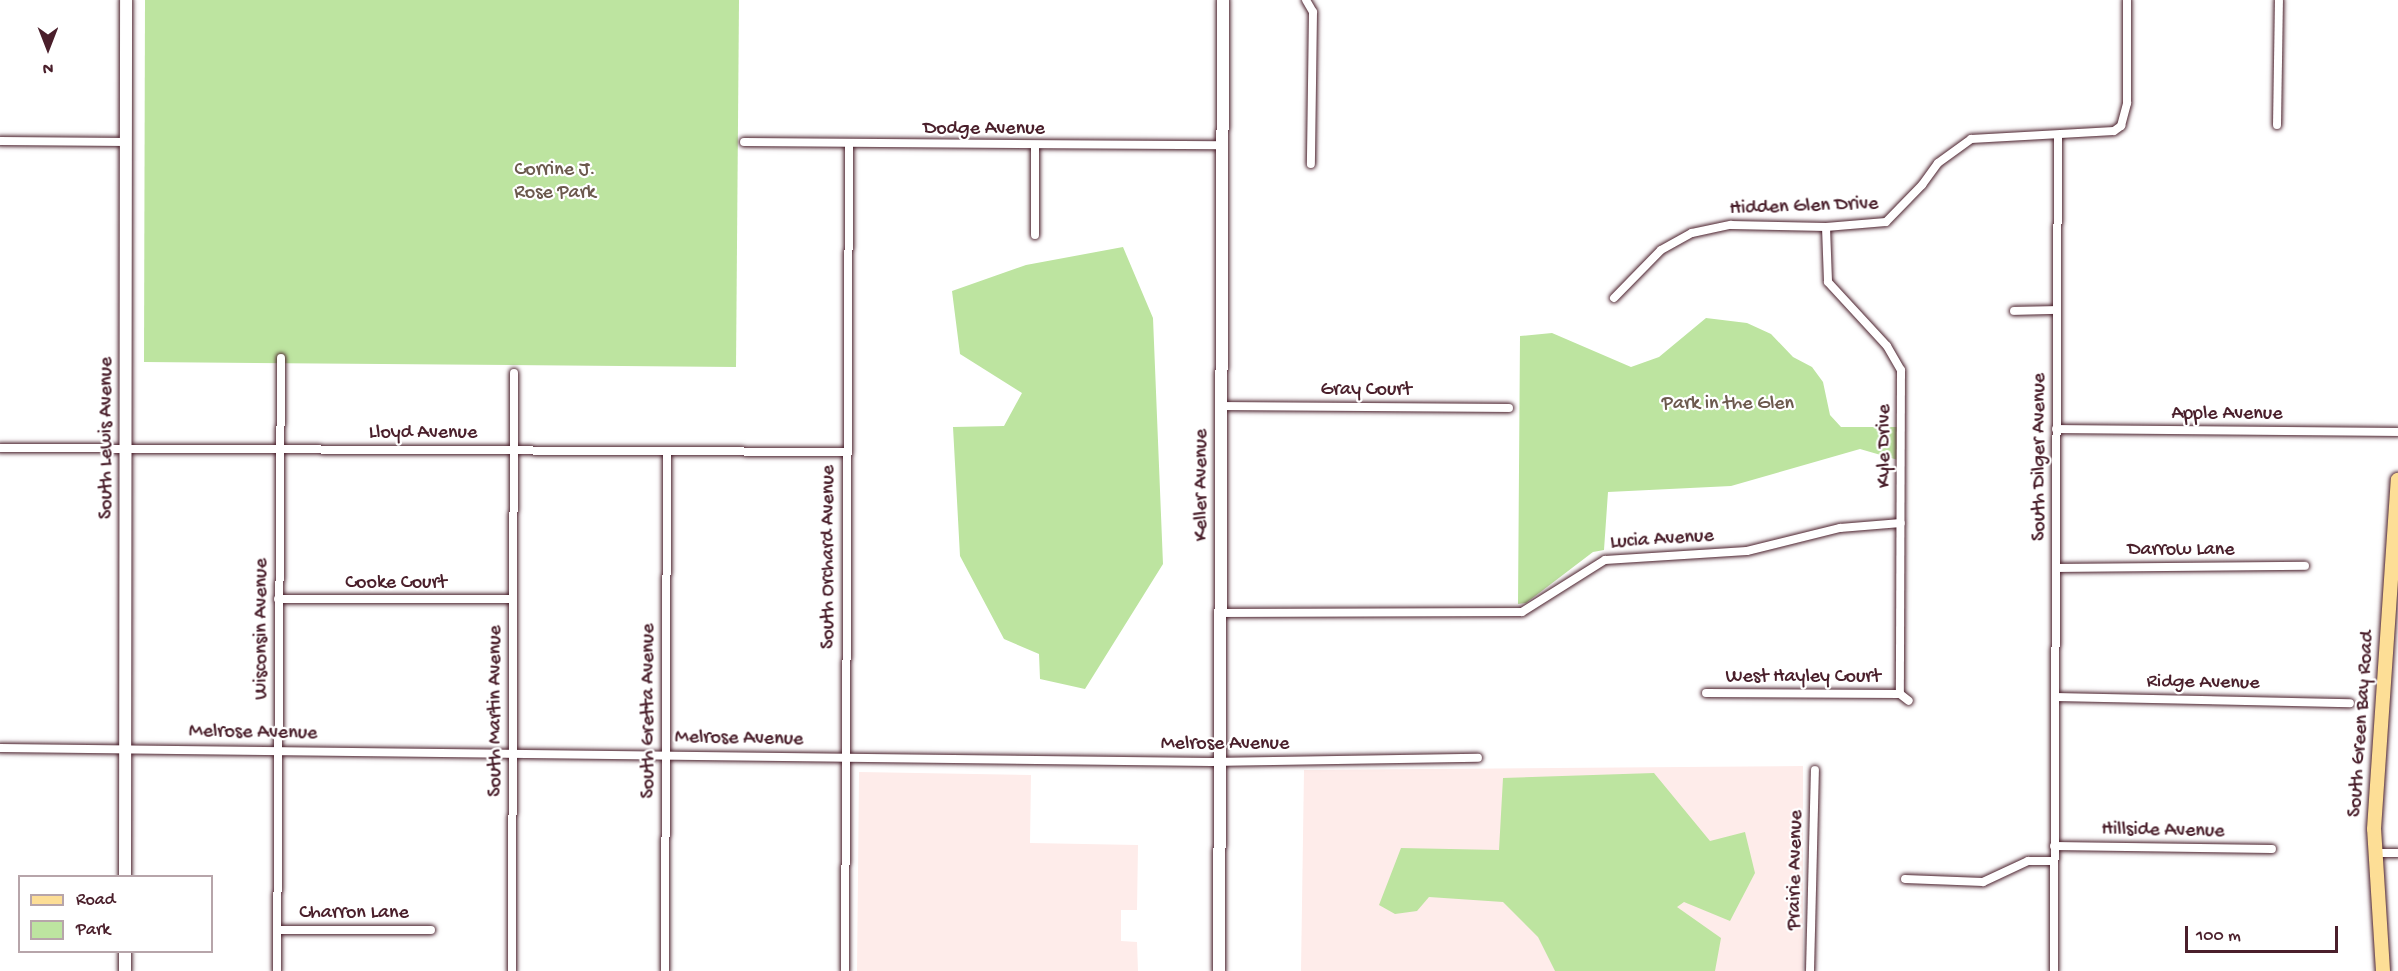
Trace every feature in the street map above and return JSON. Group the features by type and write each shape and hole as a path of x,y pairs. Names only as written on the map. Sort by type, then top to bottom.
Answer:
{"main road":[{"name":"South Green Bay Road","path":"2383,971 2374,853 2395,562 2398,480"}],"street":[{"name":"South Lewis Avenue","path":"125,875 126,0"},
{"name":"Keller Avenue","path":"1219,971 1223,0"},
{"path":"1306,0 1313,12 1311,164"},
{"path":"2058,135 2103,134 2121,126 2127,103 2127,0"},
{"path":"2277,125 2279,0"},
{"name":"Hidden Glen Drive","path":"1614,298 1661,250 1692,233 1731,225 1826,227 1886,222 1922,185 1938,163 1971,139 2058,135"},
{"name":"South Dilger Avenue","path":"2054,971 2058,135"},
{"path":"0,141 126,142"},
{"name":"Dodge Avenue","path":"744,142 1035,146 1223,145"},
{"name":"South Orchard Avenue","path":"845,971 849,144"},
{"path":"1035,146 1035,236"},
{"name":"Kyle Drive","path":"1826,227 1828,282 1887,346 1900,370 1900,694"},
{"path":"2014,311 2056,310"},
{"name":"Wisconsin Avenue","path":"277,971 281,358"},
{"name":"South Martin Avenue","path":"512,971 514,373"},
{"name":"Gray Court","path":"1222,406 1509,408"},
{"name":"Apple Avenue","path":"2056,429 2398,432"},
{"name":"Lloyd Avenue","path":"0,448 846,452"},
{"name":"South Gretta Avenue","path":"665,971 667,451"},
{"name":"Lucia Avenue","path":"1221,613 1522,612 1605,560 1747,551 1840,528 1901,523"},
{"name":"Darrow Lane","path":"2057,567 2305,566"},
{"name":"Cooke Court","path":"278,599 513,599"},
{"name":"West Hayley Court","path":"1706,693 1900,694"},
{"path":"1900,694 1909,701"},
{"name":"Ridge Avenue","path":"2055,698 2350,703"},
{"name":"Melrose Avenue","path":"0,748 1220,762 1478,758"},
{"name":"Prairie Avenue","path":"1810,971 1815,771"},
{"name":"Hillside Avenue","path":"2054,846 2272,849"},
{"path":"2374,853 2398,853"},
{"path":"1905,879 1983,882 2028,861 2054,861"},
{"name":"Charron Lane","path":"277,930 431,930"},
{"path":"125,953 125,971"}],"shaded area":[{"path":"1803,766 1803,971 1301,971 1304,770"},
{"path":"859,772 1031,775 1030,843 1138,845 1137,910 1121,910 1121,941 1137,942 1138,971 857,971"}],"green space":[{"name":"Corrine J. Rose Park","path":"145,0 739,0 736,367 144,362"},
{"path":"1123,247 1153,318 1163,564 1085,689 1040,679 1039,654 1004,639 960,556 953,427 1004,426 1022,393 960,354 952,291 1026,265"},
{"name":"Park in the Glen","path":"1706,318 1747,323 1771,334 1793,357 1812,367 1823,382 1830,415 1841,427 1898,427 1898,460 1860,449 1731,486 1608,492 1604,550 1593,552 1526,603 1518,604 1520,336 1552,333 1631,367 1659,357"},
{"path":"1654,773 1710,841 1745,832 1755,873 1730,921 1684,902 1677,907 1721,938 1715,971 1555,971 1538,937 1503,902 1429,897 1417,911 1395,914 1379,905 1401,848 1499,850 1503,778"}]}
